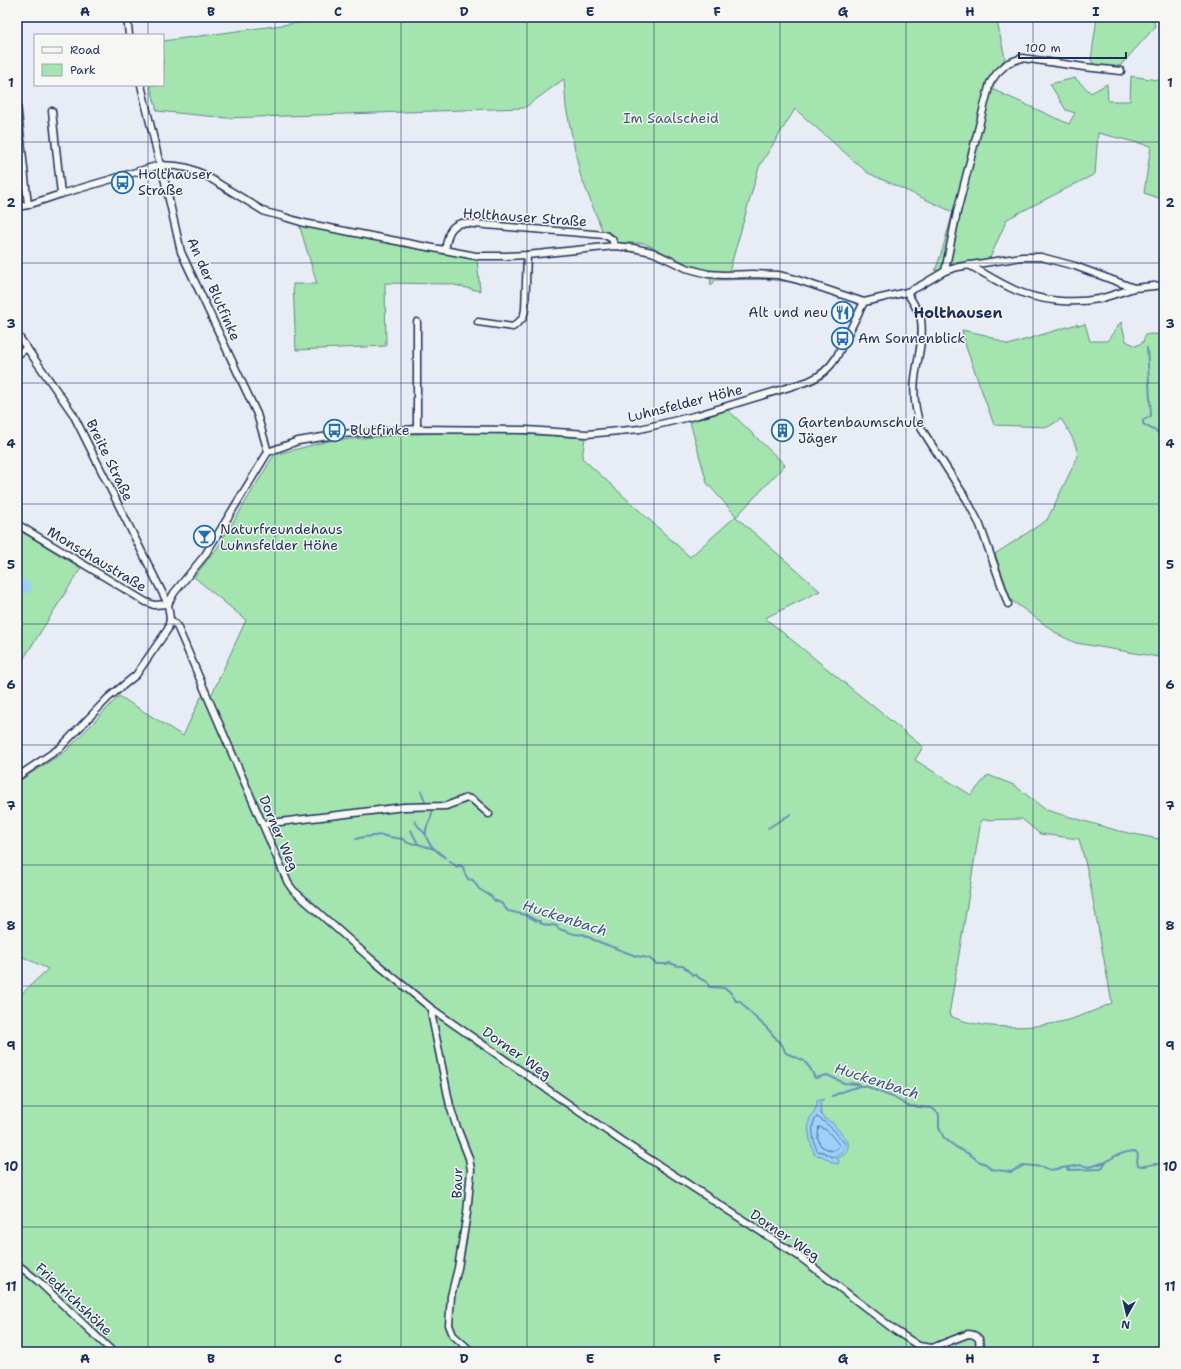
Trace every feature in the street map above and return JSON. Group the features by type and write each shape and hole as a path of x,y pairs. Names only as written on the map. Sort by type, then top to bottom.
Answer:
{"street":[{"path":"127,17 129,34"},
{"path":"945,271 957,212 990,83 997,73 1008,63 1022,58 1121,71"},
{"name":"An der Blutfinke","path":"141,86 160,165 166,182 181,252 257,414 268,452"},
{"path":"17,104 28,205"},
{"path":"52,111 61,194"},
{"name":"Holthauser Straße","path":"17,207 160,165 176,166 188,168 203,174 265,212 304,223 476,256 528,256 616,246 633,248 652,252 686,268 708,274 778,275 795,279 864,302"},
{"name":"Holthauser Straße","path":"445,250 448,233 451,228 462,223 605,235 612,239 616,246"},
{"path":"478,322 513,327 523,318 525,310 528,256"},
{"path":"864,302 907,292 945,271 958,267 1022,257 1041,257 1075,266 1134,288"},
{"path":"969,265 1015,290 1035,297 1062,301 1086,301 1100,299 1134,288 1164,284"},
{"path":"907,292 921,318 922,332 914,380 919,421 967,500 980,525 1008,604"},
{"name":"Luhnsfelder Höhe","path":"268,452 298,441 316,437 350,433 417,429 526,430 587,434 640,429 698,415 802,383 819,376 830,367 836,358 864,302"},
{"path":"417,322 417,429"},
{"name":"Breite Straße","path":"17,334 73,414 168,604 170,619"},
{"path":"17,355 27,348"},
{"path":"168,604 174,593 206,555 239,497 268,452"},
{"name":"Monschaustraße","path":"17,524 146,602 154,605 168,604"},
{"path":"17,777 60,748 103,702 136,675 168,629 170,619"},
{"name":"Dorner Weg","path":"170,619 177,626 288,883 293,890 371,959 432,1009 620,1140 800,1257 890,1326 920,1346 932,1348 968,1334 972,1334 980,1339 980,1352"},
{"path":"263,824 404,807 446,806 467,798 473,800 489,814"},
{"name":"Baur","path":"432,1009 432,1017 450,1106 469,1158 471,1170 467,1213 458,1268 451,1296 449,1325 453,1335 472,1352"},
{"name":"Friedrichshöhe","path":"17,1264 38,1281 113,1352"}],"green space":[{"name":"Im Saalscheid","path":"318,17 996,17 1005,58 985,86 1069,124 1075,113 1066,110 1050,84 1075,78 1091,93 1107,84 1108,101 1130,101 1131,76 1164,81 1164,200 1144,193 1151,146 1098,133 1095,174 1007,219 990,258 935,271 953,212 868,173 795,109 759,167 729,272 719,273 695,268 644,243 619,243 611,235 602,230 580,174 566,107 564,79 524,108 227,118 157,111 150,86 164,86 164,41 319,20"},
{"path":"1097,17 1153,17 1155,27 1121,65 1111,67 1100,66 1093,64 1091,60"},
{"path":"299,224 477,259 480,291 450,284 385,283 386,346 296,350 293,284 317,284"},
{"path":"710,277 772,277 799,282 799,284 778,280 747,279 715,280 711,286"},
{"path":"1121,322 1126,341 1136,346 1143,342 1145,335 1164,335 1164,658 1076,643 1059,635 1011,600 995,554 1047,520 1078,456 1074,441 1061,419 1048,427 994,425 966,347 962,330 986,335 1008,345 1077,324 1078,326 1085,324 1090,341 1107,341"},
{"path":"728,410 785,465 736,517 820,591 765,618 923,747 915,760 971,795 988,775 1014,785 1046,810 1119,831 1164,840 1164,1352 17,1352 17,998 48,969 17,954 17,783 66,751 119,696 183,736 201,697 212,694 246,620 194,577 218,547 274,455 328,441 413,434 495,432 585,438 582,458 690,557 736,516 707,483 690,422","holes":["1022,819 1040,834 1079,839 1088,873 1112,1003 1087,1014 1067,1020 1034,1026 988,1026 960,1020 949,1015 981,820"]},
{"path":"17,529 81,568 17,669"}],"water":[{"path":"824,1099 820,1104 821,1114 825,1119 833,1123 848,1142 846,1153 836,1158 839,1160 838,1164 833,1163 822,1156 815,1155 812,1148 809,1121 816,1107 817,1101"}],"waterway":[{"path":"1147,348 1151,416 1143,420 1143,424 1157,432 1164,439"},
{"path":"21,581 20,582 28,587 26,590"},
{"name":"Huckenbach","path":"421,791 425,801"},
{"name":"Huckenbach","path":"432,812 426,830 427,840 437,852 446,858"},
{"path":"768,828 791,814"},
{"path":"415,821 425,834"},
{"path":"411,830 418,844"},
{"path":"356,839 382,835 403,839 408,843 418,844 434,849"},
{"name":"Huckenbach","path":"450,861 457,867 459,865 463,867 468,879 473,880 479,889 491,896 494,900 501,903 508,911 526,915 549,926 557,926 558,929 564,931 580,935 583,934 594,940 636,956 649,958 656,964 670,963 683,966 693,975 696,975 707,982 709,987 719,987 728,990 736,1001 740,1001 767,1028 783,1046 786,1053 804,1061 810,1068 815,1078 827,1075 844,1083 866,1086 893,1097 908,1106 932,1108 939,1114 939,1128 944,1138 978,1161 986,1164 991,1169 1011,1172 1024,1165 1043,1167 1050,1170 1081,1165 1089,1167 1106,1162 1115,1156 1135,1151 1138,1156 1138,1165 1164,1164"},
{"path":"832,1096 859,1086"},
{"name":"Huckenbach","path":"1067,1169 1101,1169 1105,1163"},
{"path":"1147,1352 1164,1346"}],"place":[{"name":"Holthauser Straße","path":"122,182"},
{"name":"Alt und neu","path":"843,312"},
{"name":"Am Sonnenblick","path":"843,338"},
{"name":"Blutfinke","path":"335,430"},
{"name":"Gartenbaumschule Jäger","path":"782,430"},
{"name":"Naturfreundehaus Luhnsfelder Höhe","path":"205,537"}],"district":[{"name":"Holthausen","path":"958,313"}]}
